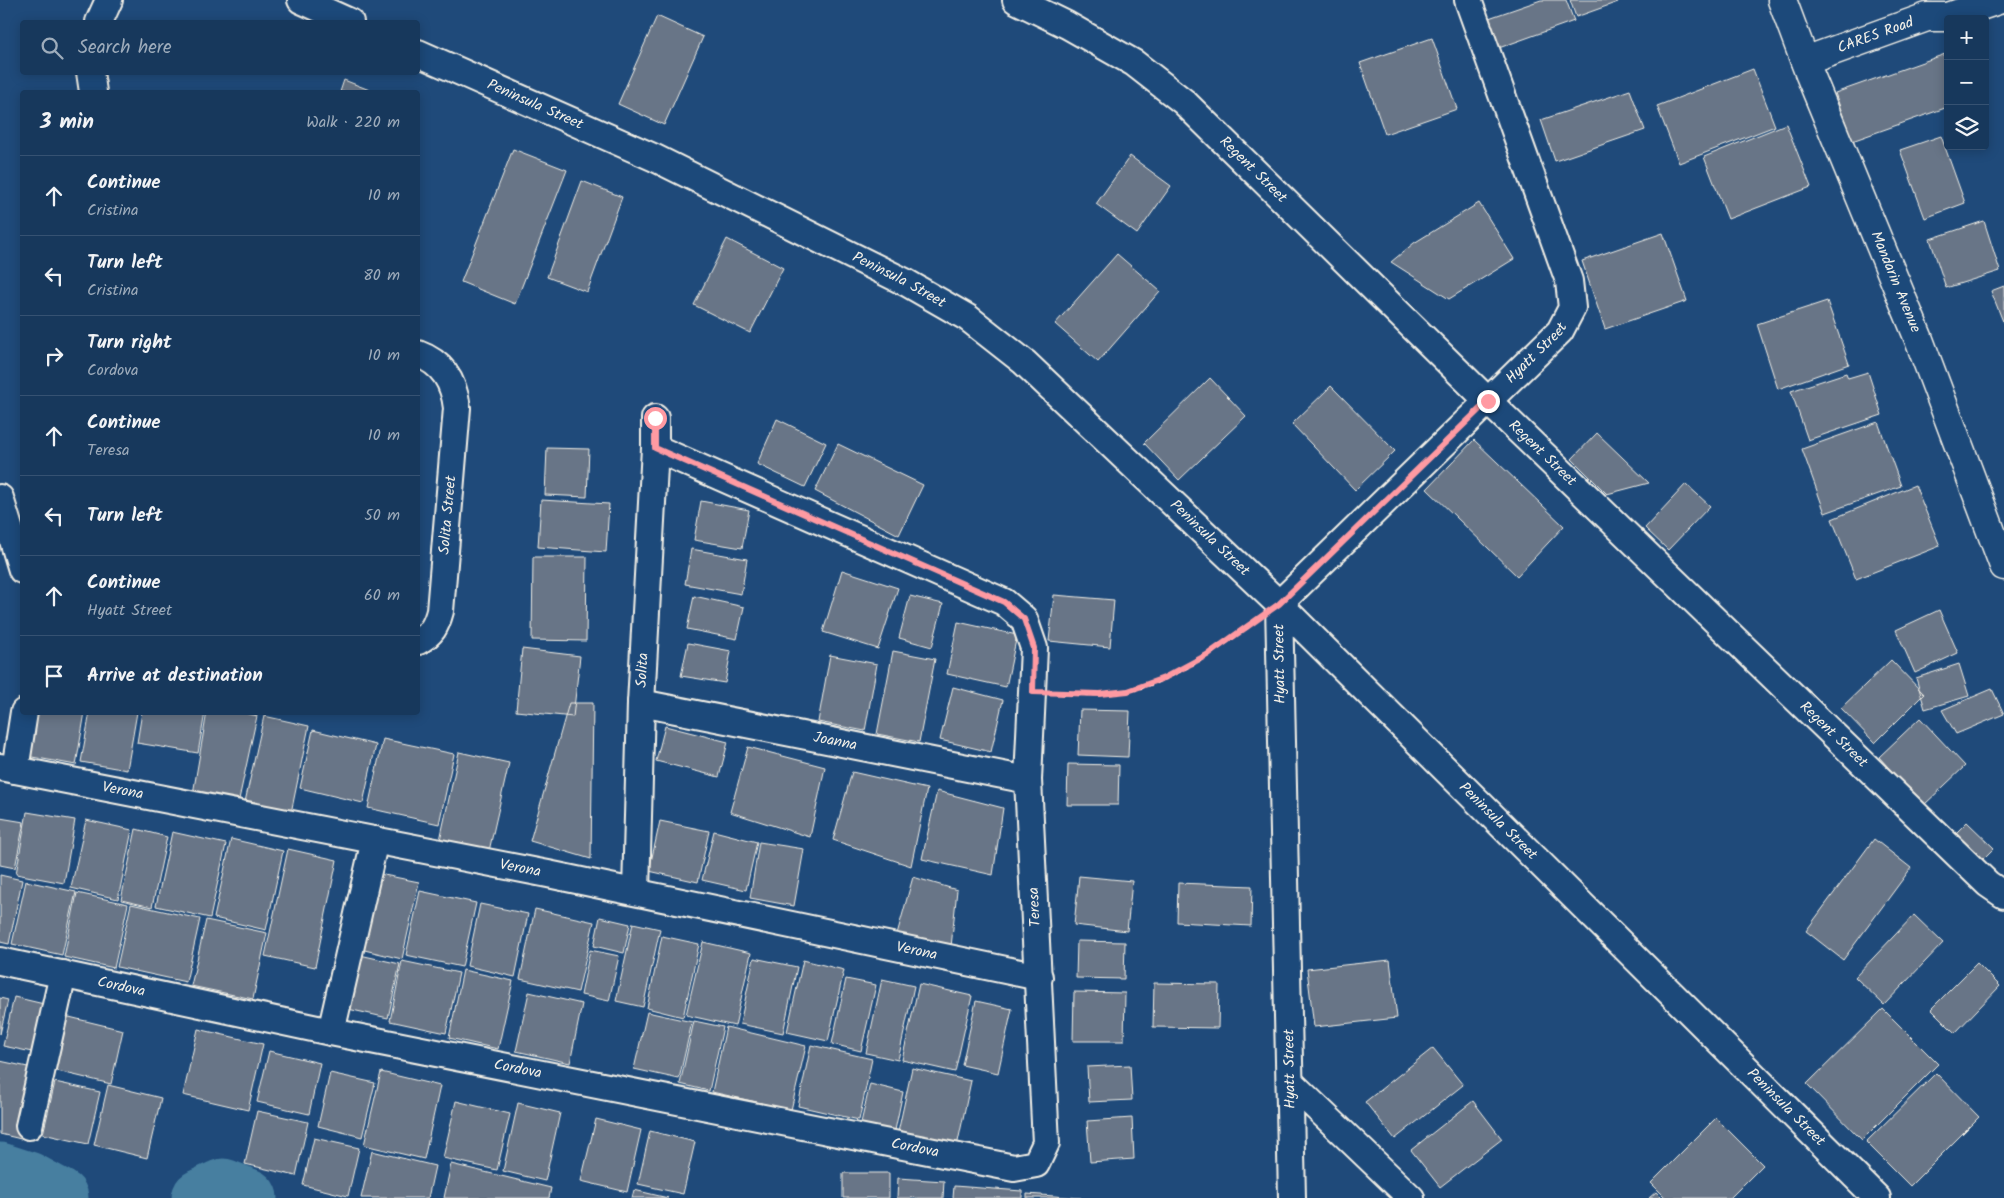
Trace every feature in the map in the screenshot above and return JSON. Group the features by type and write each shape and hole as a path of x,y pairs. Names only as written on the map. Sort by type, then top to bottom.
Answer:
{"street":[{"path":"100,20 109,0"},
{"path":"301,0 346,20"},
{"name":"Regent Street","path":"1016,0 1068,25 1134,63 1184,102 1488,401 1988,884 2004,896"},
{"name":"Hyatt Street","path":"1292,1198 1291,1083 1279,604 1560,331 1572,308 1569,282 1468,0"},
{"name":"Mandarin Avenue","path":"1782,0 1807,68 1918,337 2004,566"},
{"name":"CARES Road","path":"1807,68 1932,31 1948,17 1998,0"},
{"name":"Peninsula Street","path":"420,54 655,158 907,283 968,318 1024,362 1279,604 1877,1198"},
{"path":"90,75 93,90"},
{"name":"Solita Street","path":"420,355 439,365 450,380 456,394 457,408 440,611 436,625 429,635 420,640"},
{"name":"Solita","path":"636,892 641,703 655,418"},
{"name":"Teresa","path":"655,448 1004,602 1024,619 1034,648 1028,780 1046,1143 1036,1164"},
{"path":"0,498 20,563"},
{"name":"Joanna","path":"641,703 1028,780"},
{"path":"8,768 23,715"},
{"name":"Verona","path":"8,768 636,892 1039,977"},
{"path":"331,1032 375,840"},
{"name":"Cordova","path":"0,961 331,1032 1014,1168 1036,1164"},
{"path":"28,1126 63,974"},
{"path":"1291,1083 1411,1198"}],"path":[{"path":"1033,692 1099,694 1128,691 1164,678 1207,655 1279,604"}],"building":[{"path":"1541,0 1566,0 1574,21 1496,49 1486,19"},
{"path":"1570,0 1617,0 1618,2 1576,17"},
{"path":"657,16 703,37 664,125 618,104"},
{"path":"1432,38 1457,109 1385,134 1360,63"},
{"path":"1944,54 1944,108 1852,141 1835,93"},
{"path":"1753,69 1775,126 1679,163 1657,106"},
{"path":"344,80 369,90 341,90"},
{"path":"1630,90 1645,130 1555,161 1541,120"},
{"path":"1786,124 1811,187 1728,219 1704,157"},
{"path":"1941,136 1944,150 1946,150 1965,203 1925,218 1900,150"},
{"path":"513,149 567,170 515,304 461,282"},
{"path":"1130,156 1171,186 1137,234 1096,204"},
{"path":"582,181 622,197 587,292 547,277"},
{"path":"1479,203 1514,259 1449,299 1391,262 1414,243"},
{"path":"1984,221 2000,271 1946,288 1930,239"},
{"path":"1663,233 1687,301 1605,329 1582,261"},
{"path":"727,239 783,268 750,333 694,305"},
{"path":"1117,254 1160,291 1098,362 1055,324"},
{"path":"2004,286 2004,324 1991,291"},
{"path":"1827,301 1849,364 1778,389 1757,324"},
{"path":"1868,372 1882,415 1808,440 1791,391 1846,373 1848,378"},
{"path":"1210,378 1246,416 1179,480 1144,443"},
{"path":"1331,386 1395,451 1355,490 1292,424"},
{"path":"777,419 826,443 805,487 757,464"},
{"path":"1878,422 1901,486 1825,513 1802,449"},
{"path":"1597,433 1649,483 1607,494 1572,459"},
{"path":"1474,440 1564,526 1517,576 1427,489"},
{"path":"838,444 923,485 899,535 815,491"},
{"path":"547,448 589,449 587,497 545,495"},
{"path":"1686,484 1710,506 1668,550 1645,528"},
{"path":"1915,485 1940,546 1856,579 1832,519"},
{"path":"541,500 609,504 606,552 538,547"},
{"path":"701,501 749,510 742,548 694,540"},
{"path":"691,549 747,559 741,594 685,584"},
{"path":"533,557 587,557 586,641 532,640"},
{"path":"842,570 898,588 878,649 823,632"},
{"path":"1054,595 1114,600 1110,647 1049,641"},
{"path":"694,596 744,607 737,639 687,629"},
{"path":"910,596 943,604 932,647 899,638"},
{"path":"1939,610 1958,653 1915,673 1896,630"},
{"path":"958,622 1017,635 1006,687 947,674"},
{"path":"688,643 731,651 725,683 681,676"},
{"path":"522,649 580,656 573,717 516,711"},
{"path":"893,651 935,659 919,742 877,734"},
{"path":"830,655 877,664 865,731 818,722"},
{"path":"1891,660 1924,694 1875,743 1841,708"},
{"path":"1959,664 1969,696 1925,709 1916,678"},
{"path":"953,687 1003,700 991,752 940,740"},
{"path":"1992,689 2004,714 1956,734 1942,710"},
{"path":"569,703 593,703 591,859 530,841"},
{"path":"1080,710 1130,711 1128,757 1078,755"},
{"path":"28,715 84,715 76,765 21,755"},
{"path":"89,715 136,715 127,770 81,762"},
{"path":"142,715 204,715 198,753 137,743"},
{"path":"206,715 257,716 238,804 193,794"},
{"path":"264,716 309,726 291,813 245,802"},
{"path":"1920,718 1965,766 1923,806 1879,757"},
{"path":"665,726 728,742 719,777 656,761"},
{"path":"313,730 376,745 363,803 300,788"},
{"path":"383,739 454,754 439,824 368,808"},
{"path":"748,747 825,767 810,837 730,812"},
{"path":"459,752 509,763 489,851 440,840"},
{"path":"1068,764 1119,765 1118,805 1067,805"},
{"path":"852,772 927,789 911,866 833,840"},
{"path":"937,791 1003,808 993,875 922,859"},
{"path":"27,812 75,820 64,883 16,874"},
{"path":"0,818 24,822 15,868 0,865"},
{"path":"86,820 132,830 118,899 71,888"},
{"path":"660,821 709,831 698,882 649,871"},
{"path":"1967,822 1994,848 1974,868 1948,841"},
{"path":"136,829 167,837 152,907 121,900"},
{"path":"714,831 757,842 746,890 702,880"},
{"path":"172,832 226,844 210,918 156,906"},
{"path":"231,839 283,851 266,930 214,918"},
{"path":"1874,839 1911,868 1843,960 1806,931"},
{"path":"759,842 804,849 794,906 750,898"},
{"path":"288,849 337,860 315,967 265,956"},
{"path":"369,872 419,882 402,959 352,947"},
{"path":"0,875 22,880 9,944 0,942"},
{"path":"1079,876 1132,881 1127,931 1074,925"},
{"path":"913,877 957,890 951,947 897,934"},
{"path":"26,881 76,892 62,955 12,944"},
{"path":"1178,883 1252,886 1251,926 1177,922"},
{"path":"420,891 476,903 462,967 406,955"},
{"path":"77,893 128,904 114,968 64,957"},
{"path":"131,904 200,919 186,982 117,967"},
{"path":"480,904 528,914 515,977 467,966"},
{"path":"535,909 594,922 578,992 520,979"},
{"path":"1914,915 1943,943 1884,1005 1855,977"},
{"path":"600,917 630,924 624,953 594,946"},
{"path":"206,920 267,933 253,999 191,986"},
{"path":"633,923 660,929 643,1007 616,1001"},
{"path":"662,936 699,944 683,1017 647,1008"},
{"path":"1077,941 1125,942 1124,979 1076,978"},
{"path":"703,942 751,953 735,1026 686,1015"},
{"path":"590,950 619,956 609,1001 581,995"},
{"path":"360,955 400,964 388,1018 348,1009"},
{"path":"754,958 797,967 783,1033 740,1024"},
{"path":"803,960 844,970 828,1041 787,1032"},
{"path":"1390,960 1397,1018 1314,1027 1307,969"},
{"path":"402,961 459,973 446,1033 390,1021"},
{"path":"1977,963 2000,986 1955,1033 1931,1009"},
{"path":"463,970 513,981 498,1049 449,1038"},
{"path":"846,979 876,985 861,1051 832,1044"},
{"path":"882,979 914,986 898,1060 866,1053"},
{"path":"1154,983 1219,984 1218,1028 1153,1027"},
{"path":"919,984 972,996 955,1072 902,1060"},
{"path":"529,992 582,1004 570,1063 516,1051"},
{"path":"1074,992 1125,993 1124,1041 1073,1041"},
{"path":"14,997 44,1004 32,1052 3,1046"},
{"path":"0,998 8,1000 0,1034"},
{"path":"976,1001 1012,1009 998,1073 962,1065"},
{"path":"1883,1009 1938,1064 1862,1140 1807,1084"},
{"path":"647,1012 692,1022 679,1079 634,1069"},
{"path":"65,1016 123,1030 111,1084 53,1070"},
{"path":"694,1021 723,1027 709,1091 680,1084"},
{"path":"726,1027 806,1046 791,1110 712,1092"},
{"path":"198,1029 263,1044 248,1110 183,1095"},
{"path":"811,1045 872,1059 859,1120 798,1106"},
{"path":"1433,1048 1463,1085 1395,1139 1365,1102"},
{"path":"269,1051 320,1063 309,1114 257,1102"},
{"path":"0,1061 37,1069 21,1139 0,1134"},
{"path":"1130,1065 1132,1100 1089,1102 1087,1067"},
{"path":"912,1068 971,1081 956,1151 897,1137"},
{"path":"381,1072 440,1086 424,1159 364,1145"},
{"path":"330,1073 375,1083 362,1137 318,1126"},
{"path":"1936,1073 1979,1117 1910,1186 1866,1142"},
{"path":"55,1082 100,1092 88,1144 43,1134"},
{"path":"870,1084 903,1092 894,1135 860,1127"},
{"path":"108,1085 161,1098 147,1158 94,1145"},
{"path":"456,1101 510,1114 497,1170 443,1158"},
{"path":"1473,1101 1502,1139 1440,1187 1411,1150"},
{"path":"518,1103 560,1113 545,1181 503,1171"},
{"path":"257,1111 308,1122 296,1176 245,1164"},
{"path":"1132,1118 1134,1159 1090,1162 1087,1121"},
{"path":"1716,1118 1763,1165 1730,1198 1666,1198 1651,1183"},
{"path":"596,1119 641,1130 627,1192 581,1181"},
{"path":"650,1131 695,1142 683,1194 638,1184"},
{"path":"314,1138 359,1148 348,1196 303,1185"},
{"path":"372,1151 435,1166 428,1198 361,1198"},
{"path":"451,1164 551,1188 549,1198 444,1198"},
{"path":"843,1173 889,1173 889,1198 843,1198"},
{"path":"898,1178 944,1181 943,1198 897,1198"},
{"path":"954,1186 1022,1191 1022,1198 953,1198"},
{"path":"634,1190 668,1198 632,1198"},
{"path":"1656,1192 1662,1198 1649,1198"},
{"path":"1027,1194 1081,1198 1027,1198"}],"waterway":[{"path":"0,1172 28,1181 59,1198"},
{"path":"201,1198 223,1188 248,1198"}],"route":[{"path":"655,418 655,448 1004,602 1024,619 1034,648 1033,692 1099,694 1128,691 1164,678 1207,655 1279,604 1488,401"}]}
